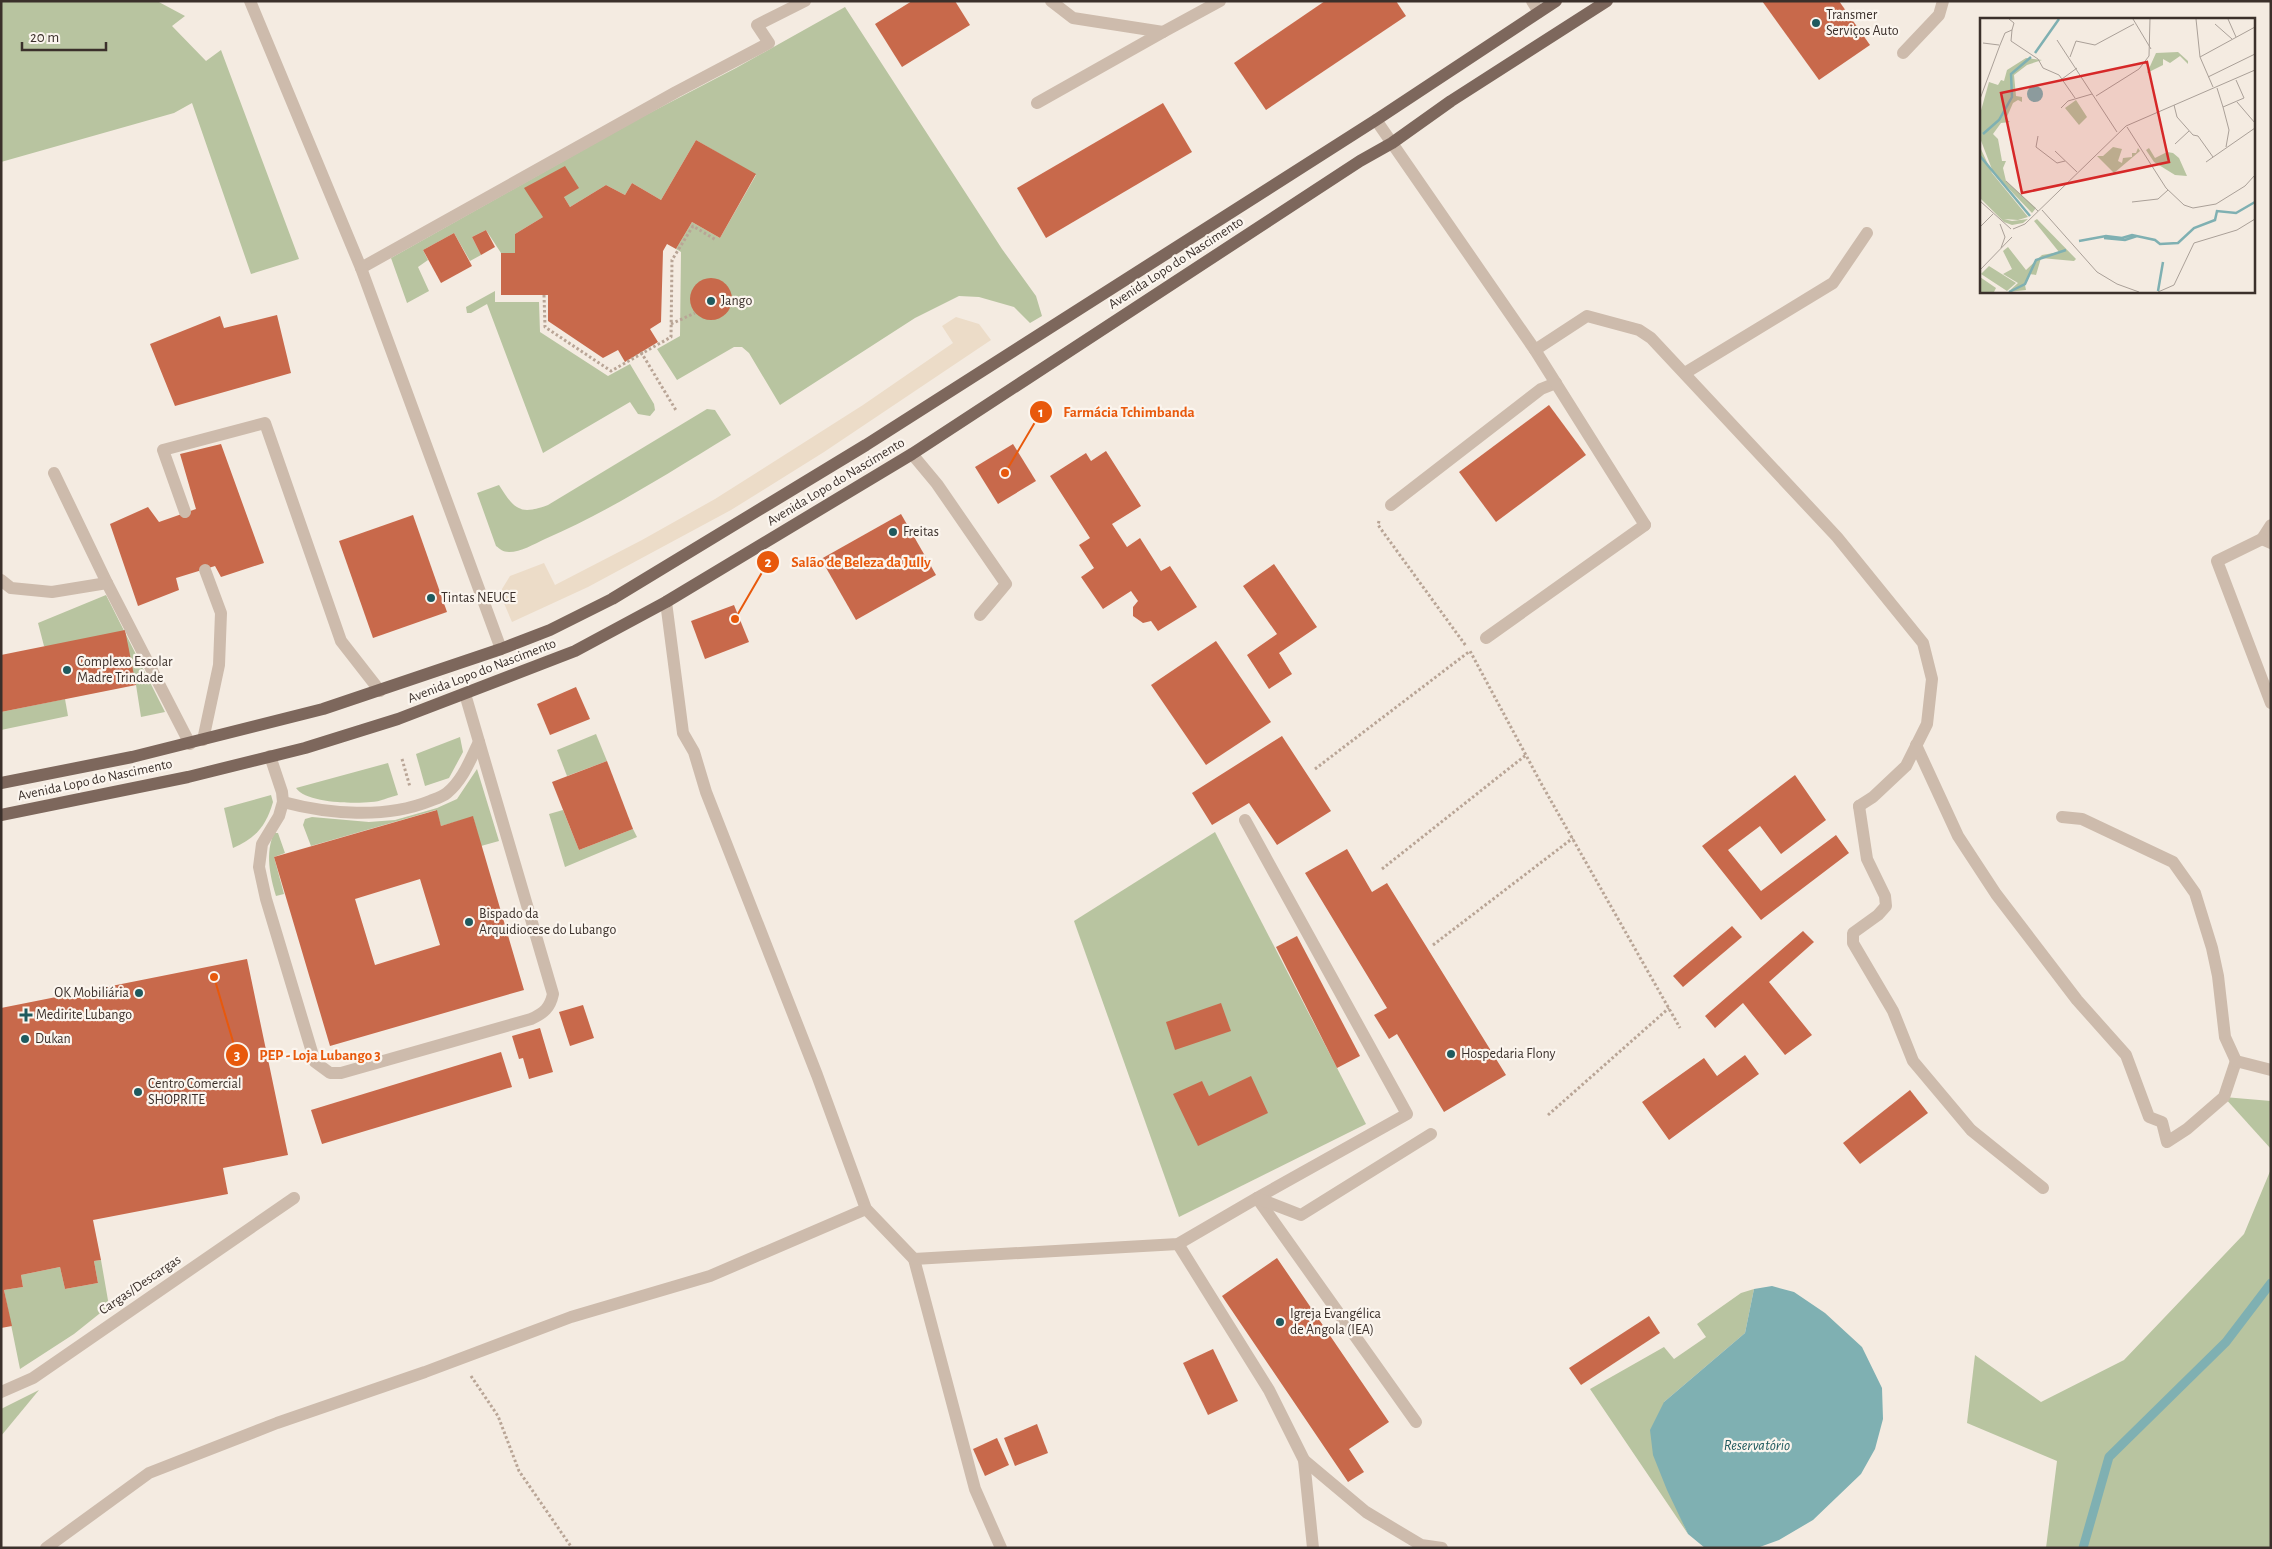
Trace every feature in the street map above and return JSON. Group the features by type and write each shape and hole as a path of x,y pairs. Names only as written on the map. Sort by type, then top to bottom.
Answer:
{"main road":[{"name":"Avenida Lopo do Nascimento","path":"1,783 190,744 323,709 501,649 550,630 612,599 866,445 1376,120 1535,7 1556,1"},
{"name":"Avenida Lopo do Nascimento","path":"1,815 74,801 270,756 390,722 575,651 666,602 912,454 1360,161 1392,143 1451,101 1607,1"}],"street":[{"path":"250,1 361,268 501,649"},
{"path":"361,268 667,97 769,43 757,25 805,1"},
{"path":"1051,1 1072,18 1163,32"},
{"path":"1037,103 1220,1"},
{"path":"1903,53 1938,14 1943,1"},
{"path":"1376,120 1535,350 1645,525 1486,638"},
{"path":"1685,373 1833,283 1867,233"},
{"path":"1535,350 1588,316 1639,330 1651,338 1837,537 1923,643 1932,679 1927,724 1906,766 1874,796 1859,806 1867,859 1885,896 1886,906 1878,915 1853,933 1853,943 1893,1012 1913,1061 1971,1130 2043,1188"},
{"path":"1391,505 1541,389 1556,383"},
{"path":"185,512 163,450 265,423 341,641 380,691"},
{"path":"912,454 937,484 1006,584 980,615"},
{"path":"54,473 107,584 190,744"},
{"path":"2271,525 2266,541 2217,561 2271,703"},
{"path":"203,740 219,665 221,613 205,570"},
{"path":"1,580 11,588 52,592 107,584"},
{"path":"666,602 683,733 694,752 706,792 813,1066 866,1209 914,1259 975,1489 1000,1548"},
{"path":"270,756 282,792 283,802 279,816 262,844 259,867 266,899 315,1062 322,1069 330,1073 341,1073 531,1019 543,1013 551,1004 553,994 465,694"},
{"path":"283,802 325,810 370,813 399,810 426,803 445,795 460,780 479,742"},
{"path":"1916,745 1958,836 2013,916 2077,1000 2126,1055 2149,1117 2162,1122 2166,1142 2187,1129 2224,1096 2236,1061 2224,1037 2216,967 2195,893 2173,862 2082,819 2062,817"},
{"path":"914,1259 1178,1244 1407,1114 1245,820"},
{"path":"2236,1061 2271,1070"},
{"path":"1257,1198 1301,1215 1430,1134"},
{"name":"Cargas/Descargas","path":"1,1392 32,1378 294,1198"},
{"path":"1257,1198 1416,1422"},
{"path":"46,1548 149,1473 277,1423 459,1359 571,1317 710,1276 866,1209"},
{"path":"1178,1244 1269,1390 1304,1460 1313,1548"},
{"path":"1304,1460 1366,1512 1421,1545 1442,1548"}],"path":[{"path":"544,295 544,327 611,372 672,337 672,260 693,226 716,240"},
{"path":"671,324 695,313"},
{"path":"642,354 678,412"},
{"path":"1391,505 1382,512 1378,525 1470,651 1526,755 1680,1028"},
{"path":"1315,769 1486,638"},
{"path":"1382,869 1526,755"},
{"path":"402,758 411,790"},
{"path":"1433,945 1573,838"},
{"path":"1548,1115 1669,1008"},
{"path":"459,1359 498,1416 519,1472 572,1548"}],"green space":[{"path":"1,1 157,1 185,16 172,26 206,61 221,50 299,259 251,274 192,103 174,113 1,162"},
{"path":"845,7 1002,249 1036,296 1042,316 1030,323 1014,307 979,297 959,296 915,318 780,405 749,353 742,347 734,347 677,380 657,349 680,336 681,252 676,249 692,222 720,238 756,175 696,140 661,200 632,183 625,195 606,185 570,207 564,197 565,167 543,217 515,234 515,253 501,253 486,230 472,237 481,255 470,261 454,233 423,250 428,260 418,267 429,291 407,303 391,258 640,118 736,68"},
{"path":"495,291 495,302 539,302 540,332 608,376 630,364 654,404 655,410 650,416 638,414 630,402 543,453 487,304 471,313 467,313 466,307"},
{"path":"707,409 715,410 731,435 640,490 569,528 518,551 509,552 496,546 477,493 499,485 518,508 530,510 548,505"},
{"path":"106,595 165,712 141,717 136,685 44,646 38,623"},
{"path":"65,699 68,716 1,730 1,712"},
{"path":"596,734 607,761 567,776 557,750"},
{"path":"460,737 463,752 449,778 425,786 416,754"},
{"path":"388,763 398,795 374,802 320,800 301,793 296,788"},
{"path":"477,769 499,841 481,846 473,817 441,826 436,810 311,846 303,825 305,819 312,817 369,822 395,820 437,808 457,799"},
{"path":"271,795 273,802 267,818 259,830 248,840 233,848 224,808"},
{"path":"563,810 579,850 633,829 637,837 565,867 549,814"},
{"path":"1215,832 1366,1124 1179,1217 1074,921"},
{"path":"274,833 278,833 285,853 274,857 284,894 276,896 270,873 269,856"},
{"path":"2224,1097 2271,1101 2271,1149"},
{"path":"2271,1169 2271,1548 2046,1548 2057,1461 1967,1423 1975,1355 2041,1402 2124,1360 2244,1234"},
{"path":"101,1260 109,1306 74,1334 20,1369 4,1290 23,1287 21,1275 60,1267 65,1289 98,1283 94,1261"},
{"path":"1754,1289 1745,1333 1664,1402 1678,1511 1688,1534 1590,1389 1664,1347 1674,1359 1706,1337 1697,1324 1741,1293"},
{"path":"39,1390 1,1436 1,1409"}],"shaded area":[{"path":"956,317 979,324 991,340 824,452 731,510 588,587 512,622 503,601 502,589 510,576 544,563 555,585 642,540 715,499 863,405 953,343 942,326"}],"water":[{"name":"Reservatório","path":"1772,1286 1794,1292 1825,1313 1862,1347 1882,1388 1883,1419 1875,1449 1861,1474 1813,1520 1779,1540 1757,1548 1705,1548 1688,1534 1667,1490 1653,1455 1650,1430 1664,1402 1745,1333 1754,1289"}],"building":[{"path":"912,1 955,1 970,25 902,67 875,24"},
{"path":"1325,1 1396,1 1406,16 1266,110 1234,63"},
{"name":"Transmer Serviços Auto","path":"1762,1 1839,1 1870,45 1819,80"},
{"path":"1163,103 1192,152 1046,238 1017,188"},
{"path":"696,140 756,174 720,238 692,222 676,249 667,244 663,251 661,322 650,329 658,342 625,362 618,350 603,358 548,321 548,295 501,295 501,253 515,253 515,234 543,217 524,188 565,166 579,188 564,197 570,207 606,185 625,195 632,183 661,200"},
{"path":"486,230 495,247 481,255 472,237"},
{"path":"454,233 472,266 441,283 423,250"},
{"name":"Jango","path":"715,278 723,281 729,287 732,299 729,311 723,317 707,320 699,317 693,311 690,295 693,287 699,281"},
{"path":"277,315 291,373 175,406 150,344 220,316 224,328"},
{"path":"1549,405 1586,455 1496,522 1459,472"},
{"path":"221,444 264,563 221,577 215,566 176,578 179,590 138,606 110,524 148,507 159,522 196,509 180,454"},
{"path":"1013,444 1036,481 998,504 975,467"},
{"path":"1106,451 1141,506 1112,524 1127,547 1140,538 1161,571 1170,566 1197,607 1158,631 1151,621 1143,623 1133,616 1133,607 1138,601 1131,591 1103,609 1081,577 1094,568 1079,545 1090,538 1050,476 1086,453 1091,461"},
{"path":"901,514 936,575 856,620 821,559"},
{"path":"413,515 447,612 373,638 339,541"},
{"path":"1274,564 1317,627 1279,653 1292,674 1269,689 1247,655 1277,634 1243,586"},
{"path":"734,605 749,642 705,659 691,621"},
{"name":"Complexo Escolar Madre Trindade","path":"125,630 136,685 1,712 1,655"},
{"path":"1216,641 1271,722 1206,765 1151,685"},
{"path":"576,687 590,719 550,735 537,704"},
{"path":"1282,736 1331,811 1277,845 1249,803 1212,825 1192,793"},
{"path":"607,761 633,829 579,850 552,782"},
{"path":"1795,775 1826,820 1781,854 1760,826 1728,850 1761,891 1836,835 1849,853 1761,920 1702,846"},
{"name":"Bispado da Arquidiocese do Lubango","path":"437,810 441,826 473,816 524,990 330,1046 274,857","holes":["420,879 440,945 375,965 355,899"]},
{"path":"1347,849 1372,892 1387,883 1506,1075 1444,1112 1397,1034 1389,1039 1374,1015 1387,1008 1305,873"},
{"path":"1732,926 1742,937 1683,987 1673,976"},
{"path":"1803,931 1814,942 1769,982 1812,1035 1785,1055 1743,1003 1715,1028 1705,1016"},
{"path":"1297,936 1360,1056 1337,1068 1276,947"},
{"name":"Centro Comercial SHOPRITE","path":"247,959 288,1155 223,1168 228,1194 93,1220 101,1260 94,1261 98,1283 65,1289 60,1267 21,1275 23,1287 4,1290 12,1326 1,1328 1,1008"},
{"path":"1221,1003 1231,1031 1175,1050 1166,1022"},
{"path":"583,1005 594,1038 570,1046 559,1012"},
{"path":"540,1028 553,1072 529,1079 523,1058 519,1059 512,1036"},
{"path":"501,1052 512,1087 322,1144 311,1110"},
{"path":"1745,1055 1759,1074 1669,1140 1642,1102 1704,1058 1717,1076"},
{"path":"1251,1076 1268,1113 1198,1146 1173,1094 1202,1081 1209,1096"},
{"path":"1910,1090 1928,1113 1860,1164 1843,1143"},
{"path":"1277,1258 1389,1422 1349,1449 1364,1472 1348,1482 1222,1296"},
{"path":"1649,1316 1660,1333 1581,1385 1569,1368"},
{"path":"1213,1349 1238,1401 1208,1415 1183,1363"},
{"path":"1037,1424 1048,1453 1015,1466 1004,1438"},
{"path":"997,1438 1009,1465 985,1476 973,1449"}],"waterway":[{"path":"2083,1548 2109,1457 2226,1342 2271,1283"}],"place":[{"name":"Transmer Serviços Auto","path":"1816,23"},
{"name":"Jango","path":"711,301"},
{"name":"Farmácia Tchimbanda","path":"1005,473"},
{"name":"Freitas","path":"893,532"},
{"name":"Tintas NEUCE","path":"431,598"},
{"name":"Salão de Beleza da Jully","path":"735,619"},
{"name":"Complexo Escolar Madre Trindade","path":"67,670"},
{"name":"Bispado da Arquidiocese do Lubango","path":"469,922"},
{"name":"PEP - Loja Lubango 3","path":"214,977"},
{"name":"OK Mobiliária","path":"139,993"},
{"name":"Medirite Lubango","path":"26,1015"},
{"name":"Dukan","path":"25,1039"},
{"name":"Hospedaria Flony","path":"1451,1054"},
{"name":"Centro Comercial SHOPRITE","path":"138,1092"},
{"name":"Igreja Evangélica de Angola (IEA)","path":"1280,1322"}]}
